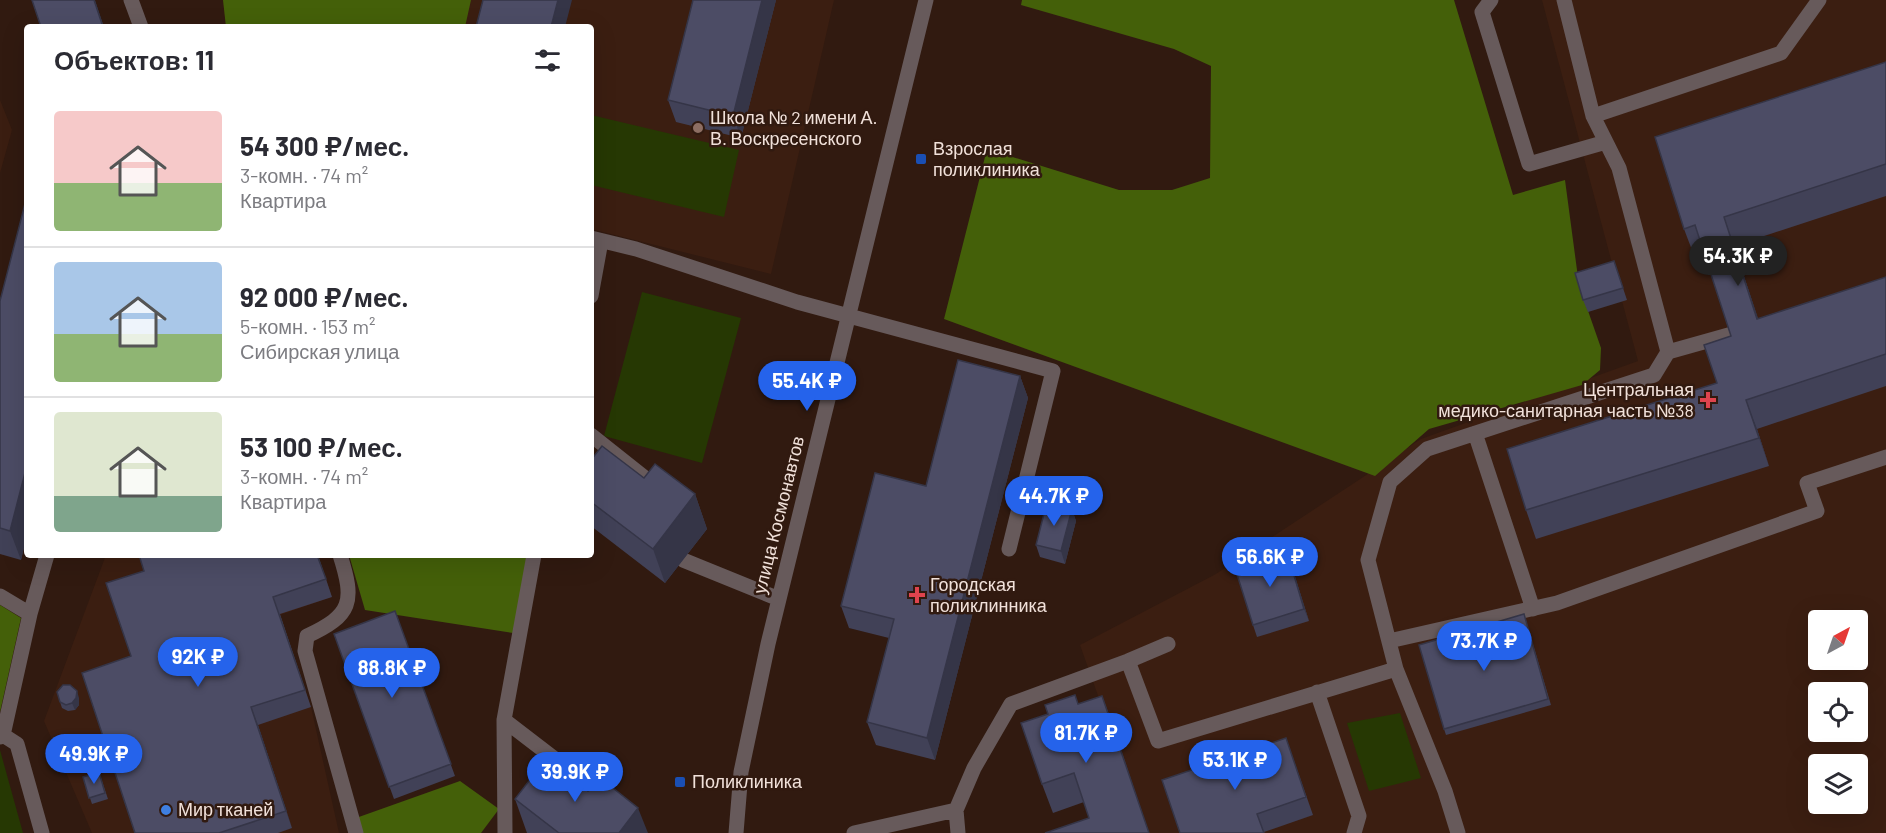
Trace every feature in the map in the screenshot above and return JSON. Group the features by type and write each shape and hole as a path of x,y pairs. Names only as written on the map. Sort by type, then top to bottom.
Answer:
{"street":[{"path":"131,0 140,24"},
{"name":"улица Космонавтов","path":"736,833 741,772 779,598 926,0"},
{"path":"1491,0 1482,12 1529,164 1606,142"},
{"path":"1564,0 1593,116 1619,168 1668,352"},
{"path":"1593,116 1780,52 1819,0"},
{"path":"594,262 596,239 849,316 1053,371 1009,549"},
{"path":"1458,833 1445,791 1396,669 1368,560 1390,482 1426,449 1654,375 1668,352 1732,334"},
{"path":"1475,433 1533,609"},
{"path":"594,437 662,491"},
{"path":"1389,641 1557,603 1817,512 1807,483 1886,457"},
{"path":"42,833 17,744 1,736 30,614 46,558"},
{"path":"341,558 347,578 347,607 333,624 307,636 305,651 356,833"},
{"path":"505,833 504,720 533,558"},
{"path":"683,560 779,598"},
{"path":"0,596 30,614"},
{"path":"958,833 956,810 974,768 1011,704 1168,644"},
{"path":"1128,661 1158,741 1396,669"},
{"path":"1317,692 1359,816 1354,833"},
{"path":"504,720 612,803"},
{"path":"854,833 956,810"}],"shaded area":[{"name":"Школа № 2 имени А. В. Воскресенского","path":"223,0 834,0 771,274 594,230 594,24 226,24"},
{"name":"Центральная медико-санитарная часть №38","path":"1542,0 1886,0 1886,833 1147,833 1080,645 1216,574 1421,439 1638,361"},
{"path":"0,100 12,130 0,173"},
{"path":"105,558 319,558 332,597 280,615 311,707 339,833 92,833 44,721"}],"green space":[{"path":"223,0 471,0 466,24 226,24"},
{"path":"1022,0 1454,0 1513,195 1565,180 1579,285 1601,348 1600,370 1582,385 1429,429 1375,476 944,319 987,149 1119,190 1172,190 1210,178 1211,66 1174,49 1021,5"},
{"path":"594,116 739,150 724,217 594,186"},
{"path":"642,292 741,318 702,463 604,436"},
{"path":"350,558 528,558 513,633 365,610"},
{"path":"0,605 21,618 0,712"},
{"path":"1400,713 1421,778 1369,791 1347,723"},
{"path":"0,750 23,833 0,833"},
{"path":"460,781 499,809 481,833 360,833 356,818"}],"building":[{"path":"32,0 94,0 102,24 40,24"},
{"path":"483,0 558,0 552,24 477,24"},
{"path":"693,0 762,0 733,116 668,100"},
{"path":"1886,62 1886,164 1724,217 1757,319 1886,277 1886,354 1746,400 1759,438 1526,510 1507,449 1717,383 1704,345 1731,336 1695,225 1684,229 1655,137"},
{"path":"24,208 24,477 10,531 0,528 0,301"},
{"path":"1614,261 1623,288 1583,300 1575,273"},
{"name":"Городская поликлинника","path":"958,360 1020,376 927,738 867,722 894,619 841,606 875,473 926,486"},
{"path":"602,446 644,478 655,464 695,494 653,549 594,504 594,456"},
{"path":"1047,502 1072,509 1061,551 1036,545"},
{"path":"1287,552 1304,609 1253,625 1235,568"},
{"path":"140,558 318,558 326,579 273,597 305,690 251,707 286,811 219,833 135,833 82,673 131,656 106,583 144,571"},
{"path":"395,611 451,764 389,787 334,634"},
{"path":"1524,614 1548,699 1444,729 1419,645"},
{"path":"63,685 70,685 77,691 76,698 72,703 66,705 60,702 57,692"},
{"path":"1075,695 1078,704 1102,696 1149,833 1045,833 1089,818 1074,773 1042,784 1021,723 1048,714 1045,705"},
{"path":"1286,738 1306,797 1257,814 1264,833 1180,833 1162,780"},
{"path":"546,759 588,791 599,777 638,808 619,833 559,833 515,799"},
{"path":"99,772 105,793 89,798 83,777"}],"place":[{"name":"Школа № 2 имени А. В. Воскресенского","path":"698,128"},
{"name":"Взрослая поликлиника","path":"921,159"},
{"name":"Центральная медико-санитарная часть №38","path":"1708,400"},
{"name":"Городская поликлинника","path":"917,595"},
{"name":"Поликлиника","path":"680,782"},
{"name":"Мир тканей","path":"166,810"}]}
